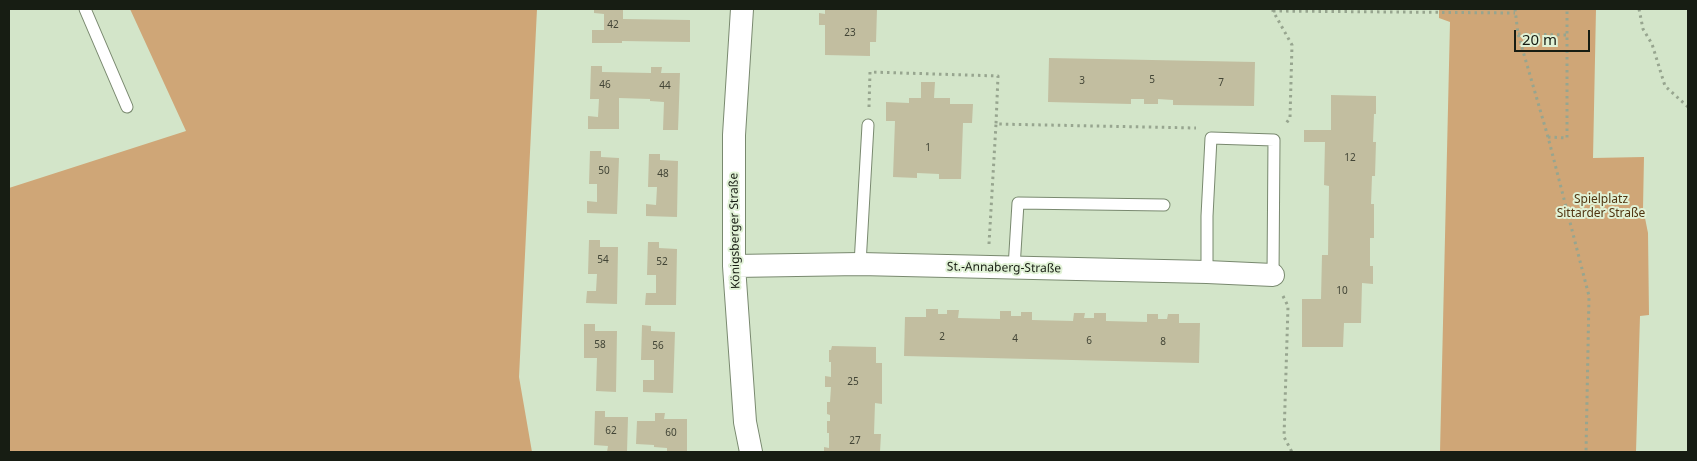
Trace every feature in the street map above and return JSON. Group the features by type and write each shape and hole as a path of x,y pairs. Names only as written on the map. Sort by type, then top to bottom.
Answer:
{"street":[{"name":"Königsberger Straße","path":"742,9 734,135 734,266 745,422 751,452"},
{"name":"St.-Annaberg-Straße","path":"734,266 860,264 1273,275"}],"lane":[{"path":"85,9 127,107"},
{"path":"860,264 868,125"},
{"path":"1207,272 1207,216 1212,138 1274,140 1273,275"},
{"path":"1014,268 1018,203 1164,205"}],"path":[{"path":"1548,138 1566,138 1567,9"},
{"path":"1639,9 1643,29 1652,44 1665,86 1688,107"},
{"path":"1274,140 1290,118 1292,45 1273,10 1515,11 1518,34 1548,138 1589,296 1586,452"},
{"path":"1518,34 1567,35"},
{"path":"868,125 870,72 998,76 987,267"},
{"path":"996,124 1208,128 1212,138"},
{"path":"1273,275 1288,306 1284,437 1292,452"}],"green space":[{"path":"130,9 537,9 519,377 532,452 9,452 9,188 186,131"},
{"name":"Spielplatz Sittarder Straße","path":"1439,9 1596,9 1593,158 1644,157 1643,208 1648,233 1649,315 1640,316 1636,452 1440,452 1450,22 1439,18"}],"building":[{"path":"594,9 623,9 623,19 690,20 690,42 622,41 622,43 592,43 592,30 604,30 604,14 594,13"},
{"path":"825,9 877,9 876,42 870,42 870,56 825,55 825,25 819,25 819,13 825,14"},
{"path":"1049,58 1255,62 1254,106 1173,105 1173,100 1158,99 1158,104 1144,104 1144,99 1131,99 1131,104 1048,102"},
{"path":"591,66 602,66 602,72 651,73 651,67 662,67 661,73 680,73 678,130 663,130 664,102 650,101 650,99 619,98 619,129 588,129 588,116 598,117 599,99 590,99"},
{"path":"921,82 935,82 934,98 950,98 950,104 973,104 972,123 963,123 961,179 939,179 939,174 917,173 917,178 893,177 895,121 886,121 886,102 909,103 909,98 921,98"},
{"path":"1331,95 1376,96 1373,142 1376,142 1375,176 1372,176 1371,204 1374,204 1374,238 1370,238 1370,266 1373,266 1373,284 1362,283 1361,323 1344,323 1343,347 1302,347 1302,299 1321,299 1322,255 1328,255 1329,186 1324,185 1325,142 1304,142 1304,130 1331,130"},
{"path":"590,151 601,151 601,157 619,158 617,214 587,213 587,201 597,202 597,184 589,184"},
{"path":"649,154 660,154 660,160 678,161 677,217 646,216 646,204 656,205 657,187 648,187"},
{"path":"589,240 600,240 600,247 618,247 617,304 586,303 587,291 596,291 597,274 588,274"},
{"path":"648,242 659,242 659,248 677,249 676,305 645,305 646,293 656,293 656,275 647,275"},
{"path":"926,309 938,309 938,314 947,314 947,310 959,310 958,318 1000,319 1000,311 1011,311 1011,316 1021,316 1021,312 1032,312 1032,320 1073,321 1074,313 1085,313 1084,318 1094,318 1094,313 1106,313 1106,321 1147,322 1147,314 1158,314 1158,319 1167,319 1168,314 1179,314 1179,323 1200,323 1199,363 904,356 905,317 926,317"},
{"path":"584,324 595,324 595,331 617,331 616,392 596,391 597,358 584,358"},
{"path":"642,325 651,326 651,331 675,332 673,393 643,392 643,380 654,380 654,360 641,360"},
{"path":"832,346 876,347 876,363 882,363 882,404 875,403 874,434 881,434 880,452 824,452 824,447 829,448 827,421 830,421 830,415 827,414 827,402 830,402 831,387 825,387 825,376 831,377 829,350 831,350"},
{"path":"595,411 605,411 605,417 628,417 627,452 607,452 608,446 594,445"},
{"path":"655,413 665,413 664,419 687,419 687,452 667,452 667,448 636,444 637,421 655,421"}]}
